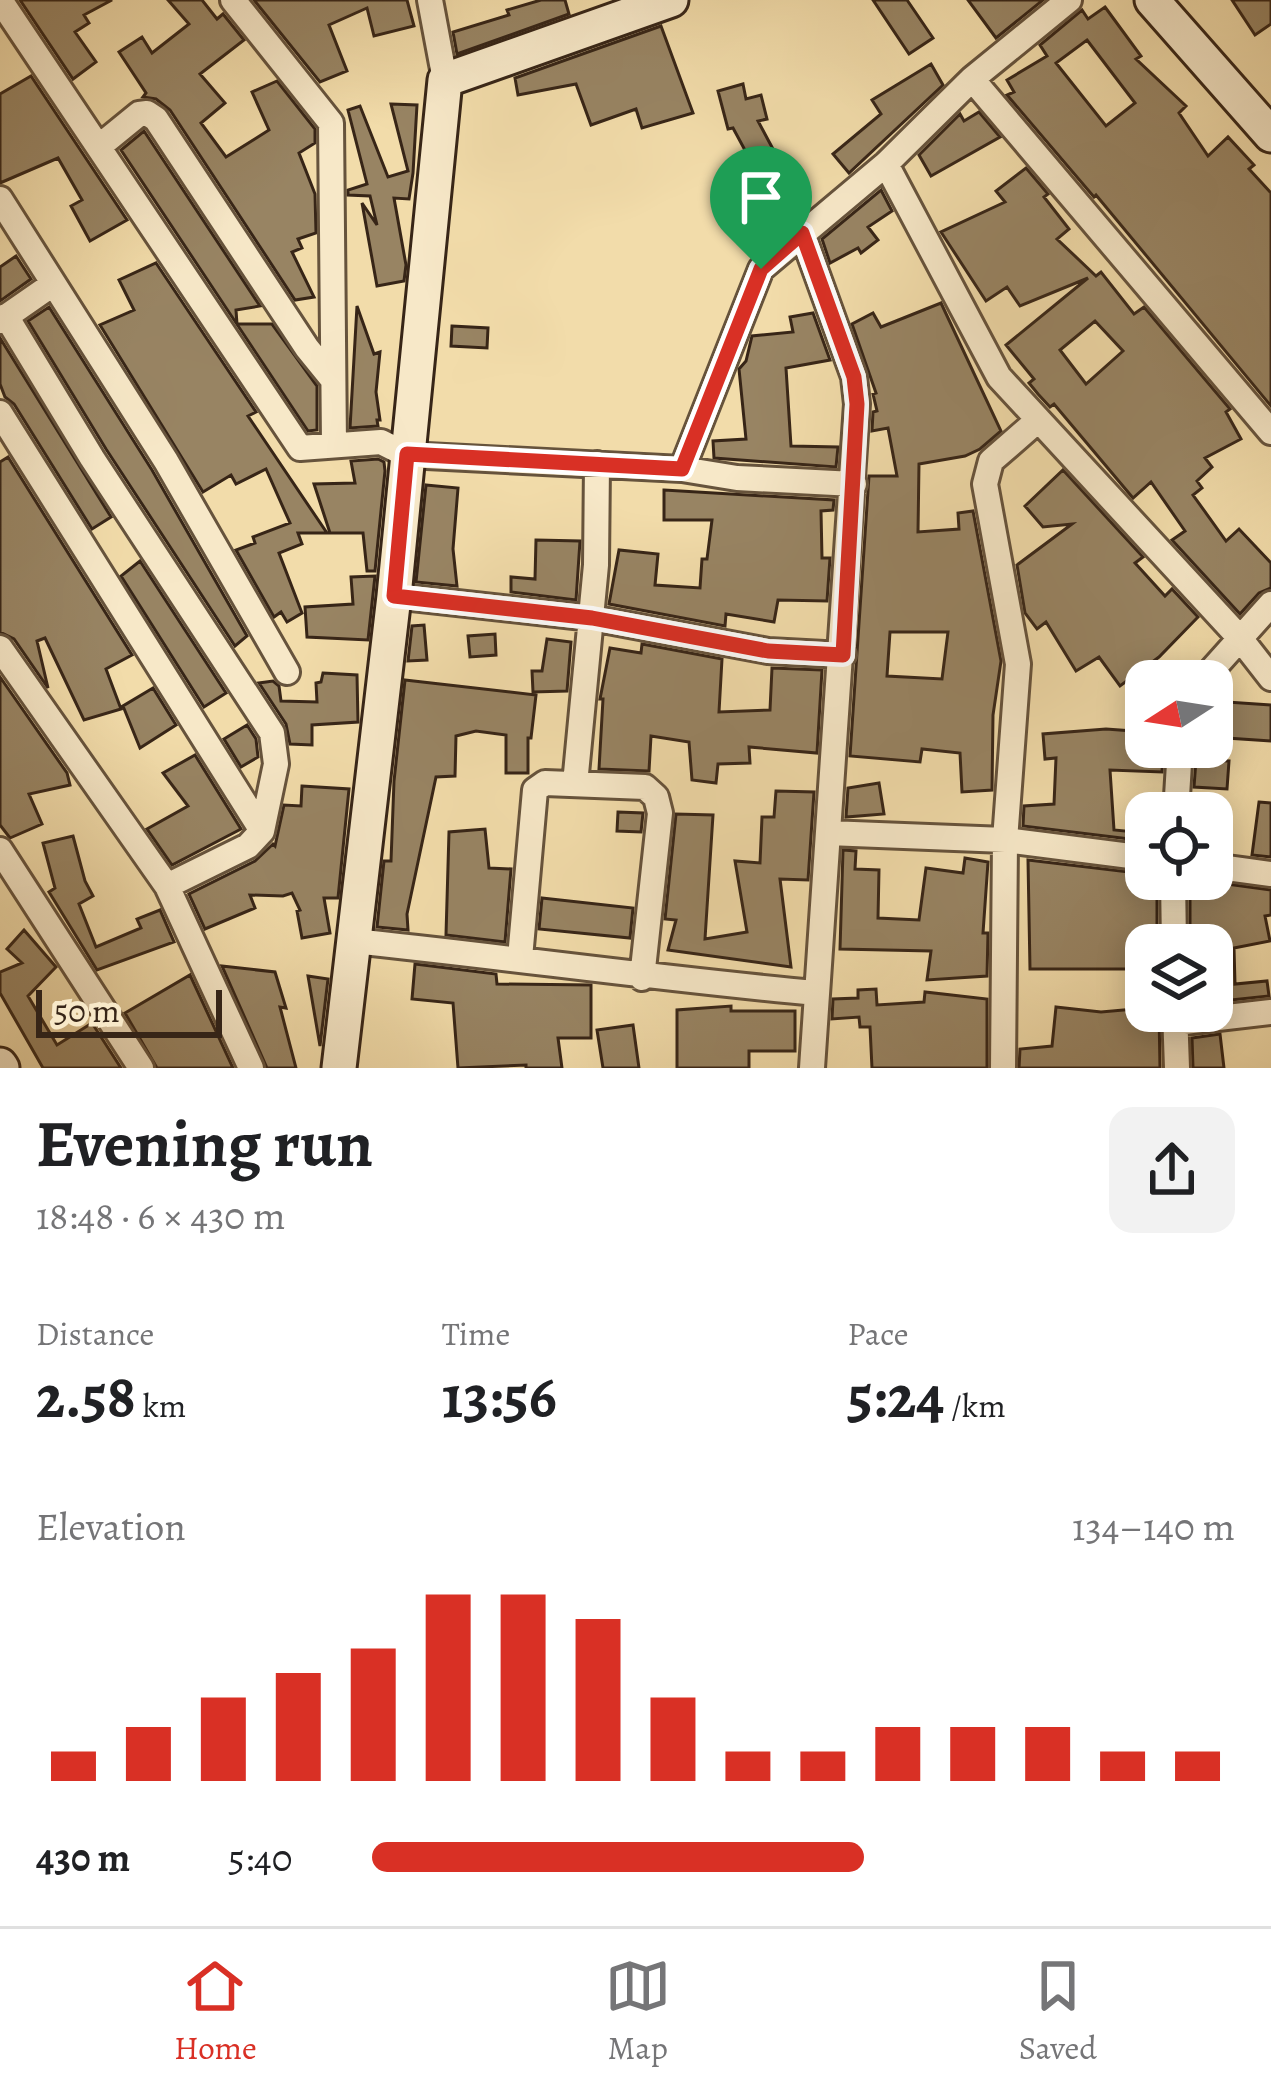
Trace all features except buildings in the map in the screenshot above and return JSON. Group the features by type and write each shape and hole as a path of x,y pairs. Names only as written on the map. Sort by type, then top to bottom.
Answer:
{"street":[{"path":"0,0 300,448 381,442 407,454 854,484"},
{"path":"232,0 331,123 334,446"},
{"path":"340,1068 394,596 445,80 430,0"},
{"path":"445,80 671,0"},
{"path":"682,469 761,269 886,164 972,79 1069,0"},
{"path":"1152,0 1271,135"},
{"path":"972,79 1271,432"},
{"path":"101,145 139,114 156,119 333,380"},
{"path":"886,164 999,377 1239,637 1271,678"},
{"path":"0,199 166,461 287,672"},
{"path":"802,233 854,377 857,404 812,1068"},
{"path":"53,284 3,318 272,733 276,764 262,831 248,846 167,886"},
{"path":"0,413 262,831"},
{"path":"1003,1068 1005,840 1018,664 985,484 991,461 1037,421"},
{"path":"575,784 592,618 598,464"},
{"path":"394,596 592,618 768,651 843,655"},
{"path":"1220,660 1271,604"},
{"path":"0,648 167,886 251,1068"},
{"path":"520,958 535,790 545,783 645,788 656,797 660,813 642,978"},
{"path":"828,833 1005,840 1125,855"},
{"path":"0,850 141,1068"},
{"path":"1233,869 1271,874"},
{"path":"353,941 520,958 642,978 816,993"},
{"path":"1233,1014 1271,1012"},
{"path":"1176,1032 1177,1068"}],"route":[{"path":"802,233 854,377 854,484 843,655 768,651 592,618 394,596 407,454 682,469 761,269 802,233"}]}
